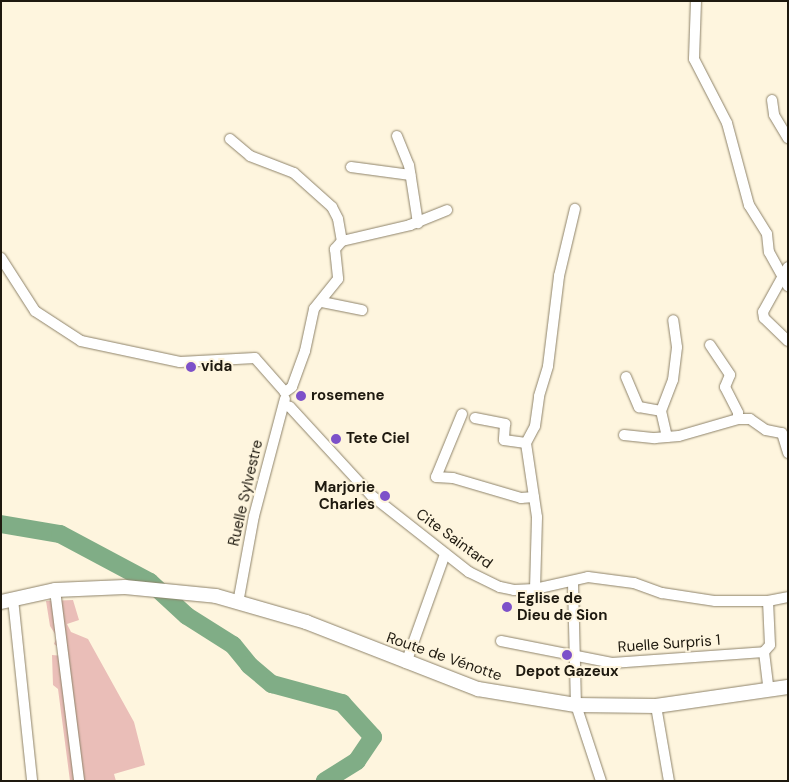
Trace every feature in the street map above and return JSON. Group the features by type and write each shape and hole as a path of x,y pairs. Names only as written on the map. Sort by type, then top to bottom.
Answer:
{"street":[{"path":"696,1 694,59 727,123 749,205 767,234 769,252 786,283"},
{"path":"772,100 774,115 786,132"},
{"path":"397,136 406,152 418,222"},
{"path":"230,139 250,156 294,173 332,207 338,219 342,241"},
{"path":"351,167 410,175"},
{"path":"1,258 35,311 81,341 180,362 255,358 285,392 292,387 305,351 314,309 322,302 323,295 338,279 335,249 342,241 418,222 447,210"},
{"path":"535,589 534,496 526,443 535,426 539,396 548,366 559,276 575,210"},
{"path":"786,283 788,267"},
{"path":"786,283 776,285 763,312 764,318 788,341"},
{"path":"322,302 362,310"},
{"path":"667,437 661,412 673,380 677,347 673,320"},
{"path":"710,345 730,375 725,387 738,413 738,419"},
{"path":"626,377 640,407 661,412"},
{"name":"Ruelle Sylvestre","path":"238,603 254,516 284,405 285,392"},
{"name":"Cite Saintard","path":"284,405 290,407 343,463 362,488 475,575 500,587 514,590 535,589 573,583 588,577 611,579 662,593 715,601 768,601 788,597"},
{"path":"462,414 436,477 454,478 521,498 534,496"},
{"path":"475,418 505,424 504,440 526,443"},
{"path":"624,435 667,437 738,419 750,419 766,430 782,432 788,453"},
{"path":"406,663 446,554"},
{"path":"573,583 577,658 576,705 600,781"},
{"name":"Route de Vénotte","path":"7,601 55,590 125,587 216,596 306,622 406,663 498,694 576,705 656,706 788,687"},
{"path":"55,590 79,781"},
{"path":"7,601 32,781"},
{"path":"768,601 770,645 764,652 768,690"},
{"name":"Ruelle Surpris 1","path":"501,641 577,658 612,663 764,652"},
{"path":"656,706 669,781"}],"shaded area":[{"path":"73,600 79,620 67,624 71,632 88,639 134,722 145,765 114,774 116,781 70,781 58,689 53,685 52,655 63,656 63,650 54,644 57,637 50,626 46,601"}],"waterway":[{"path":"1,524 60,534 150,582 187,616 233,645 249,665 272,684 342,703 373,737 357,761 325,781"}],"place":[{"name":"vida","path":"191,367"},
{"name":"rosemene","path":"301,396"},
{"name":"Tete Ciel","path":"336,439"},
{"name":"Marjorie Charles","path":"385,496"},
{"name":"Eglise de Dieu de Sion","path":"507,607"},
{"name":"Depot Gazeux","path":"567,655"}]}
